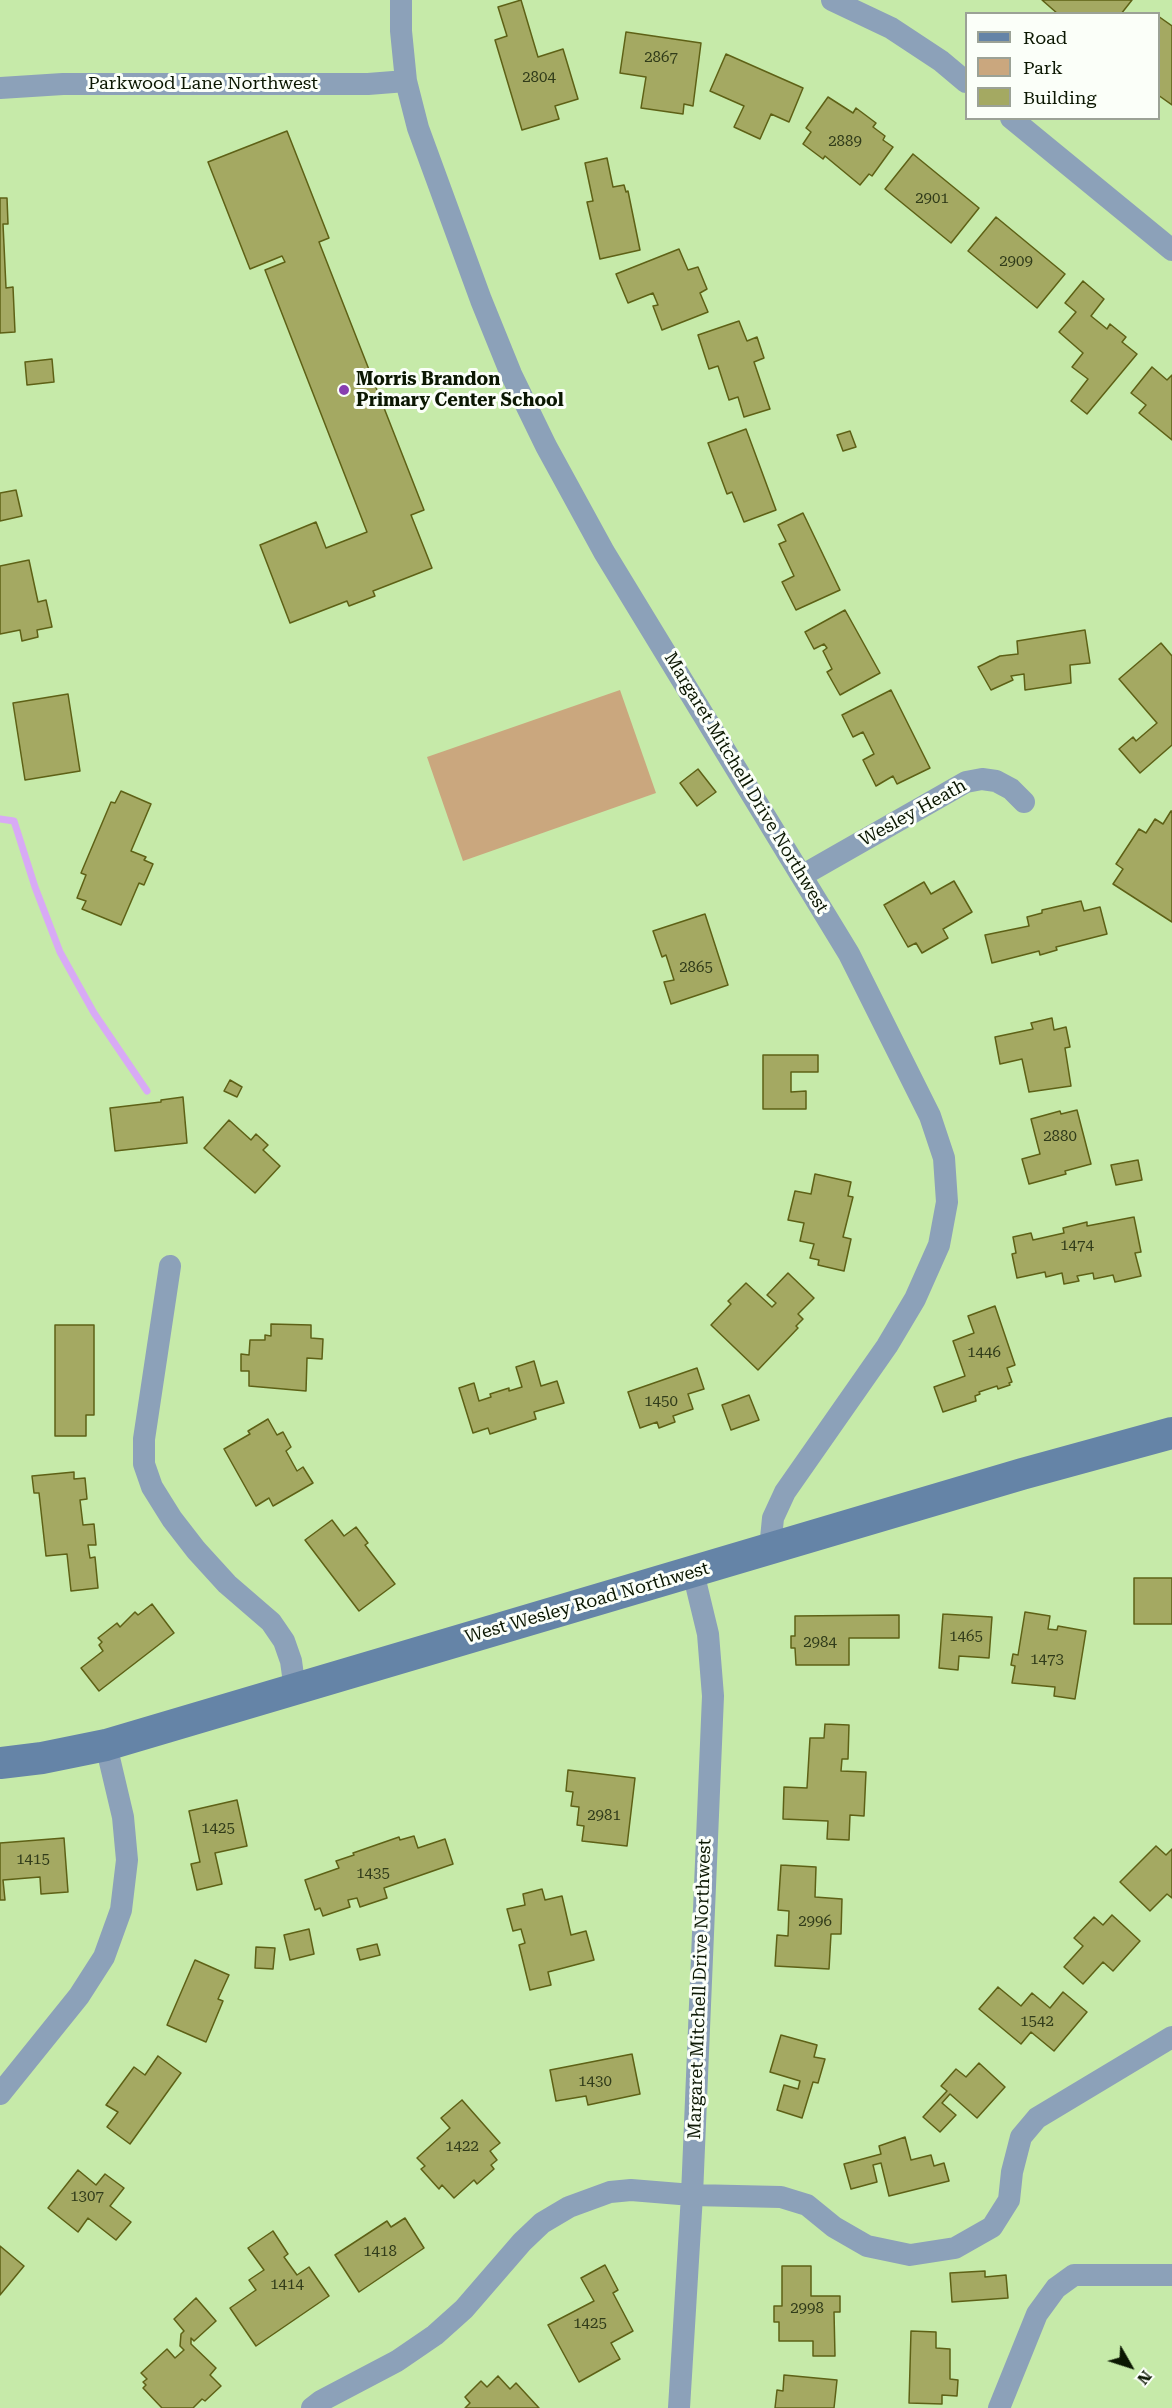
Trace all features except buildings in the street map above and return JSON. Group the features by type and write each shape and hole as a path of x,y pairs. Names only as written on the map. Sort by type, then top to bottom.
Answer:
{"street":[{"name":"Margaret Mitchell Drive Northwest","path":"401,0 400,31 405,81 418,128 481,300 511,374 546,446 604,552 803,875 849,954 930,1116 944,1158 947,1202 939,1245 915,1299 887,1346 784,1492 773,1518 770,1549"},
{"path":"832,0 891,28 941,61 965,81"},
{"name":"Parkwood Lane Northwest","path":"0,88 63,84 368,84 405,81"},
{"path":"1013,120 1172,250"},
{"name":"Wesley Heath","path":"803,875 966,782 982,779 996,781 1011,789 1024,802"},
{"path":"170,1266 144,1439 144,1464 152,1487 196,1550 227,1584 271,1622 285,1641 291,1661 295,1690"},
{"name":"West Wesley Road Northwest","path":"0,1763 42,1758 106,1745 1022,1474 1172,1433"},
{"name":"Margaret Mitchell Drive Northwest","path":"678,2408 692,2195 713,1696 708,1634 693,1572"},
{"path":"0,2094 79,1996 104,1957 121,1910 127,1860 123,1817 106,1745"},
{"path":"312,2408 397,2361 435,2335 464,2309 522,2242 542,2223 569,2207 610,2192 631,2190 692,2195 781,2197 807,2205 834,2227 867,2246 910,2255 956,2248 992,2228 1004,2209 1009,2200 1012,2172 1021,2137 1038,2118 1172,2037"},
{"path":"999,2408 1037,2314 1056,2288 1074,2275 1172,2275"}],"green space":[{"path":"620,690 656,793 463,861 427,757"}],"waterway":[{"path":"0,819 14,821 35,887 60,952 94,1013 147,1091"}],"place":[{"name":"Morris Brandon Primary Center School","path":"344,390"}]}
